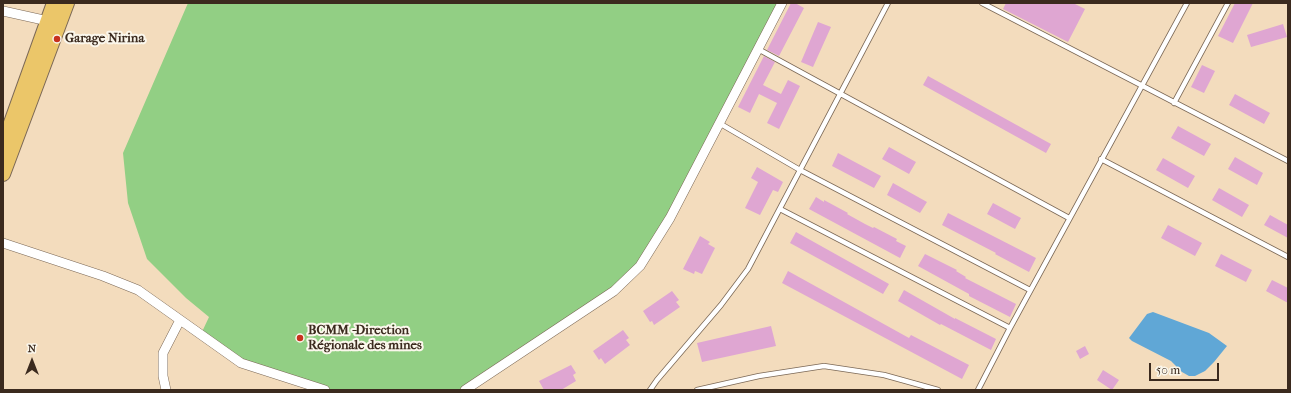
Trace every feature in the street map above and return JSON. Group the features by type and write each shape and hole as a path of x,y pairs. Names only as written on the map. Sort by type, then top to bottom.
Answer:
{"main road":[{"path":"3,145 54,3"},
{"path":"3,174 67,3"}],"street":[{"path":"465,390 614,291 640,266 670,218 782,3"},
{"path":"3,11 48,21"},
{"path":"3,243 103,276 138,290 241,363 321,389"},
{"path":"166,390 163,376 163,353 180,320"}],"lane":[{"path":"650,390 656,380 721,305 748,269 888,3"},
{"path":"982,3 1288,161"},
{"path":"978,390 1030,290 1186,3"},
{"path":"1174,102 1228,3"},
{"path":"758,49 1069,218"},
{"path":"719,123 800,170 1030,290"},
{"path":"1101,159 1288,257"},
{"path":"780,209 1010,328"},
{"path":"697,390 760,376 824,366 884,375 938,390"}],"green space":[{"path":"188,3 782,3 640,266 614,291 465,390 325,390 241,363 201,334 209,317 186,298 147,259 128,203 123,153"}],"water":[{"path":"1153,312 1209,333 1227,346 1205,371 1195,376 1189,376 1182,372 1171,361 1129,338 1147,314"}],"building":[{"path":"791,3 795,3 804,8 779,56 767,50"},
{"path":"1006,3 1073,3 1085,9 1068,42 1003,9"},
{"path":"1235,3 1253,3 1233,43 1218,36"},
{"path":"818,22 831,27 813,67 801,62"},
{"path":"1283,24 1287,37 1251,47 1247,35"},
{"path":"764,56 775,62 763,85 781,94 788,80 800,86 779,129 767,123 777,103 759,94 750,113 738,107"},
{"path":"1202,65 1215,71 1204,93 1191,87"},
{"path":"928,76 1051,144 1046,153 923,85"},
{"path":"1235,94 1270,113 1264,124 1229,105"},
{"path":"1178,126 1211,144 1204,156 1171,138"},
{"path":"889,147 916,162 909,174 882,159"},
{"path":"838,153 881,176 874,188 832,166"},
{"path":"1235,157 1263,173 1257,185 1228,169"},
{"path":"1163,158 1195,176 1188,188 1156,170"},
{"path":"757,167 783,182 778,192 773,190 760,215 745,208 758,182 751,178"},
{"path":"893,183 927,202 920,213 887,195"},
{"path":"1219,188 1249,205 1242,217 1212,200"},
{"path":"816,197 848,213 847,214 865,224 897,239 896,241 906,246 900,258 809,209"},
{"path":"993,203 1021,218 1015,229 987,214"},
{"path":"948,213 1036,258 1029,272 942,225"},
{"path":"1270,215 1288,225 1288,238 1264,225"},
{"path":"1168,225 1202,243 1195,256 1161,238"},
{"path":"796,232 889,284 883,294 790,243"},
{"path":"700,236 710,242 708,244 715,248 702,274 695,271 694,274 683,269"},
{"path":"925,254 957,270 956,271 966,277 965,278 1016,304 1010,317 969,296 969,294 918,266"},
{"path":"1221,254 1252,270 1246,282 1215,266"},
{"path":"788,271 909,338 911,335 969,365 962,379 782,283"},
{"path":"1272,280 1288,288 1288,303 1266,291"},
{"path":"904,290 955,319 996,339 991,350 941,324 940,325 898,301"},
{"path":"672,291 679,300 676,302 680,307 654,325 652,321 650,322 643,311"},
{"path":"771,326 776,346 702,362 697,343"},
{"path":"623,330 629,338 626,340 630,345 605,364 601,358 599,360 593,351"},
{"path":"1085,346 1089,354 1080,359 1076,351"},
{"path":"571,365 576,373 573,375 576,381 561,390 544,390 539,381"},
{"path":"1103,370 1119,380 1112,390 1097,380"}],"place":[{"name":"Garage Nirina","path":"57,39"},
{"name":"BCMM -Direction Régionale des mines","path":"300,338"}]}
